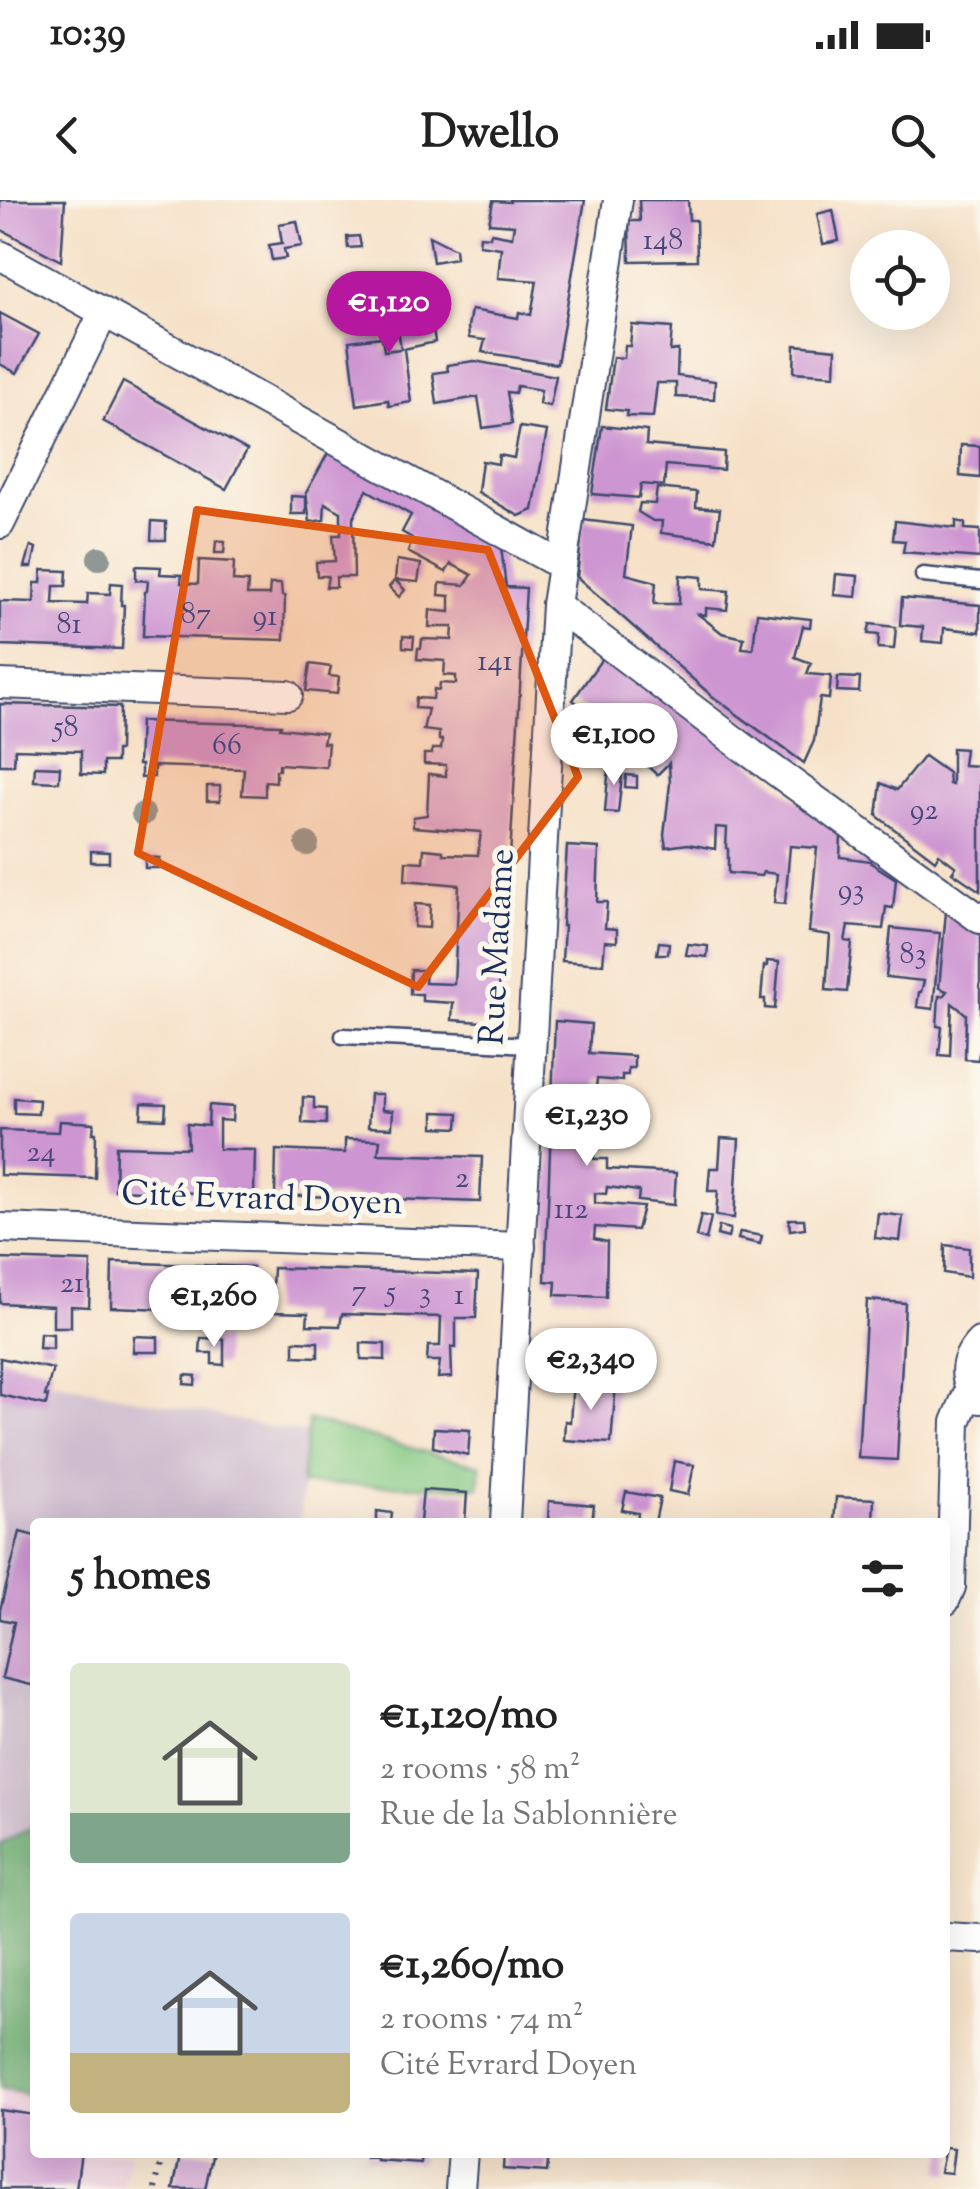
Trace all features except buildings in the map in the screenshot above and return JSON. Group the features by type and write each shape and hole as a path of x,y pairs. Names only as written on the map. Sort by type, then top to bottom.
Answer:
{"street":[{"name":"Rue Madame","path":"506,1518 556,605 618,200"},
{"path":"0,255 560,565"},
{"path":"0,524 103,314"},
{"path":"556,605 752,754 980,919"},
{"path":"0,684 288,695"},
{"name":"Cité Evrard Doyen","path":"0,1228 521,1248"},
{"path":"950,1587 956,1422 975,1394 966,1376 966,1364 980,1342"},
{"path":"950,1937 980,1939"},
{"path":"460,2189 463,2158"}],"lane":[{"path":"923,575 980,580"},
{"path":"344,1036 531,1046"}],"path":[{"path":"155,2189 162,2158"}],"highlighted area":[{"path":"197,510 488,550 578,777 418,987 138,853"}],"shaded area":[{"path":"0,1370 305,1434 300,1518 30,1518 30,1829 0,1845"},
{"path":"0,2089 30,2095 30,2158 130,2158 123,2189 0,2189"}],"green space":[{"path":"308,1420 481,1465 479,1487 301,1484"},
{"path":"30,1829 30,2095 0,2089 0,1845"}]}
